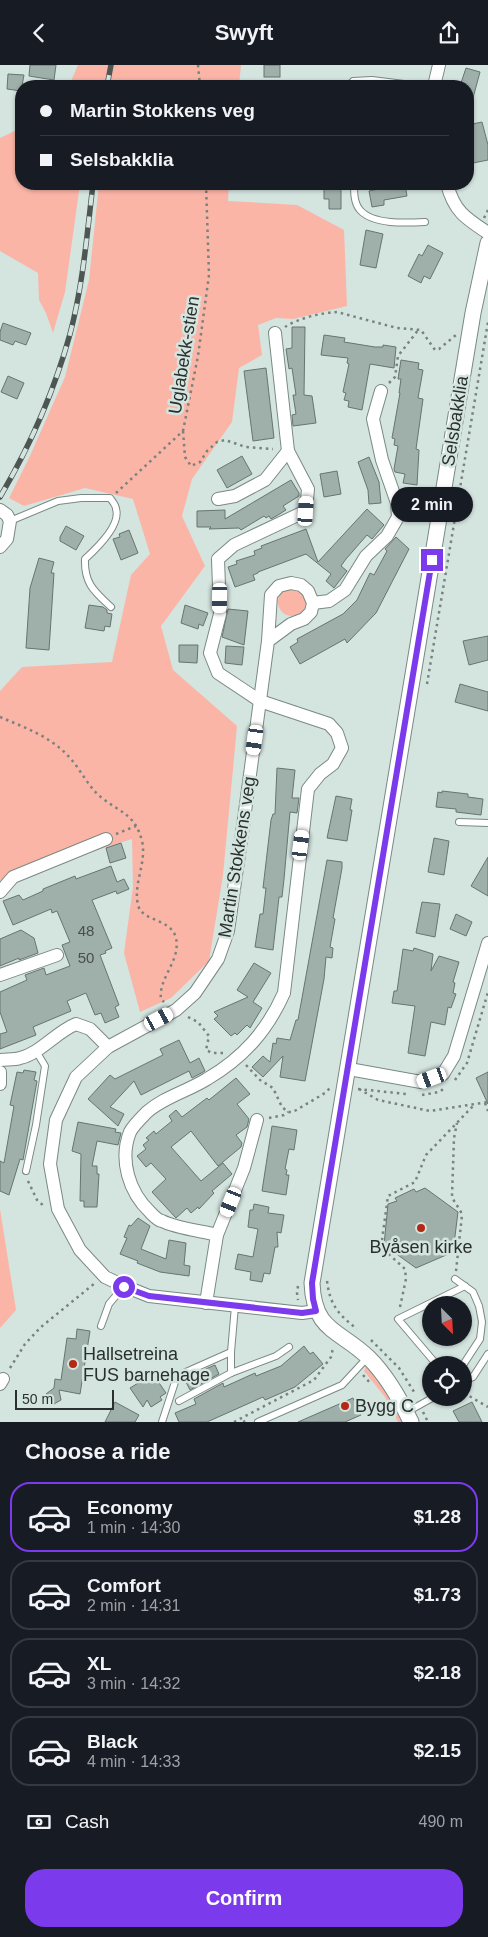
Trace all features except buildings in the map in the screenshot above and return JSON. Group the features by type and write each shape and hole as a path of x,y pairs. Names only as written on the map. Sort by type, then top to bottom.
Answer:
{"street":[{"path":"435,80 439,65"},
{"path":"449,190 458,211 488,233"},
{"name":"Selsbakklia","path":"408,1417 388,1382 362,1363 322,1321 316,1311 312,1283 476,295 488,243"},
{"path":"217,1235 160,1221 140,1203 128,1180 125,1155 131,1131 148,1112 168,1098 207,1079 237,1058 265,1029 274,1016 284,993 308,789 320,774 333,764 342,748 337,733 329,724 260,701 218,673 210,653 220,614 218,559 234,545 306,511 308,489 288,451 275,333"},
{"path":"268,641 291,624 304,619 310,612 313,603 329,601 345,590 366,556 387,536 398,517 397,503 382,460 373,419 381,391"},
{"path":"218,499 235,496 265,480 288,451"},
{"path":"0,510 7,515 10,521 6,539 0,547"},
{"name":"Martin Stokkens veg","path":"313,603 308,591 301,585 291,583 279,587 271,595 268,641 228,931 218,959 195,993 176,1010 108,1047 76,1077 56,1120 50,1164 58,1209 80,1251 105,1277 124,1287 149,1296 302,1313 316,1311"},
{"path":"0,892 13,877 106,839"},
{"path":"349,1069 421,1082 443,1074 454,1056 488,943"},
{"path":"0,975 57,955"},
{"path":"0,1060 20,1058 36,1051 64,1029 76,1024 90,1029 108,1047"},
{"path":"0,1072 0,1084"},
{"path":"206,1303 217,1235 244,1168 257,1120"}],"lane":[{"path":"354,190 355,201 360,211 371,217 399,223 425,222"},
{"path":"10,521 58,501 81,498 110,498 117,509 116,521 102,543 86,559 84,574 93,590 111,607"},
{"path":"459,822 488,823"},
{"path":"26,1171 36,1125 45,1066 36,1051"},
{"path":"455,1279 473,1292 479,1306 482,1322 480,1339 470,1356"},
{"path":"101,1326 109,1304 124,1287"},
{"path":"429,1356 398,1319 465,1287"},
{"path":"231,1373 230,1352 235,1306"},
{"path":"179,1401 231,1373 276,1356 289,1347"},
{"path":"162,1422 177,1376 230,1352"},
{"path":"472,1377 488,1354"},
{"path":"258,1422 342,1385 362,1363"},
{"path":"408,1417 420,1405"}],"path":[{"path":"198,65 199,80"},
{"name":"Uglabekk-stien","path":"110,498 184,431 198,356 209,275 206,190"},
{"path":"275,333 292,322 337,312 398,328 418,329 426,335 435,350 439,349 457,334"},
{"path":"426,690 487,337 488,322"},
{"path":"381,391 395,377 398,356 418,329"},
{"path":"184,431 185,457 191,466 200,462 207,451 217,442 225,439 246,447 288,451"},
{"path":"0,717 46,737 71,759 86,781 101,797 128,814 136,825 142,841 144,857 137,889 138,906 145,914 167,924 176,938 176,955 160,990 161,999 198,1022 209,1036 206,1050 237,1058 250,1068 260,1080 273,1088 282,1107 288,1112"},
{"path":"106,839 136,825"},
{"path":"257,1120 293,1112 325,1093 332,1086"},
{"path":"357,1098 358,1089 378,1100 430,1111 486,1103 488,1111"},
{"path":"398,1319 406,1279 405,1269 381,1247 388,1196 415,1181 426,1155 474,1105"},
{"path":"455,1279 462,1215 452,1196 454,1138 458,1121"},
{"path":"26,1171 28,1182 37,1200 47,1208 58,1209"},
{"path":"326,1274 329,1296 339,1314 360,1331"},
{"path":"1,1381 25,1344 41,1327 105,1277"},
{"path":"367,1336 399,1368 416,1393 428,1422"},
{"path":"235,1422 314,1380 331,1357 334,1343"},
{"path":"362,1363 374,1387"},
{"path":"472,1398 488,1407"},
{"path":"243,1422 247,1422"}],"shaded area":[{"path":"78,65 241,65 240,80 72,80"},
{"path":"15,131 15,190 79,190 65,292 53,333 39,300 38,273 0,251 0,138"},
{"path":"98,190 229,190 228,201 297,205 344,230 347,306 293,319 276,318 258,325 262,355 239,368 232,422 192,479 182,516 205,566 161,626 173,670 237,726 223,875 209,961 171,998 140,1012 124,953 133,887 132,839 0,880 0,691 22,667 112,662 131,575 150,554 133,499 85,488 24,506 9,498 65,377 89,280"},
{"path":"292,588 302,592 306,602 302,612 292,616 282,612 278,602 282,592"},
{"path":"0,1209 16,1310 0,1328"},
{"path":"366,1367 369,1368 384,1387 404,1422 398,1422 385,1397 364,1371"}],"railway":[{"path":"108,80 111,65"},
{"path":"0,497 40,418 64,356 78,297 92,190"}],"place":[{"name":"Byåsen kirke","path":"421,1228"},
{"name":"Hallsetreina FUS barnehage","path":"73,1364"},
{"name":"Bygg C","path":"345,1406"}],"route":[{"path":"124,1287 149,1296 302,1313 316,1311 312,1283 432,560"}]}
